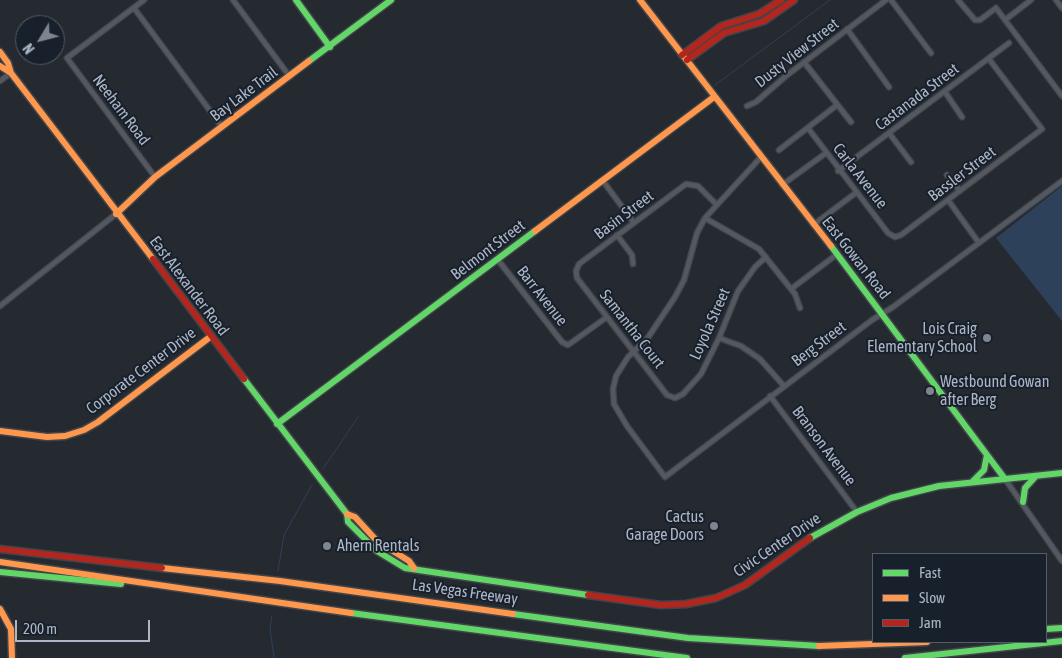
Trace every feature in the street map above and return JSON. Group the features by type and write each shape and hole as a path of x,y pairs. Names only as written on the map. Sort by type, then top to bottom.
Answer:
{"main road":[{"path":"296,0 330,47"},
{"name":"Bay Lake Trail","path":"116,214 155,177 391,0"},
{"name":"East Gowan Road","path":"640,0 883,314 1005,479"},
{"path":"684,57 721,26 759,14 780,0"},
{"path":"684,57 724,33 767,20 794,0"},
{"name":"East Alexander Road","path":"0,52 8,63 11,73 116,214 347,514 355,517 377,541 409,561 414,568"},
{"name":"East Alexander Road","path":"0,66 11,73"},
{"name":"Belmont Street","path":"277,424 714,97"},
{"name":"Corporate Center Drive","path":"0,431 47,437 65,436 84,430 98,422 210,336"},
{"path":"971,482 982,474 987,455"},
{"name":"Civic Center Drive","path":"414,568 449,576 661,605 686,604 716,598 745,585 814,535 857,512 891,498 926,488 1062,473"},
{"path":"1023,502 1025,488 1036,475"},
{"name":"Las Vegas Freeway","path":"0,547 20,551 289,582 688,638 805,646 897,643"},
{"path":"0,562 188,590 687,658"},
{"path":"0,572 188,590"},
{"path":"0,609 11,630 12,658"},
{"path":"1047,630 1062,628"},
{"path":"1047,643 1062,641"},
{"path":"904,658 1043,643"}],"street":[{"path":"144,0 134,8 222,127"},
{"path":"233,0 290,77"},
{"name":"Dusty View Street","path":"747,106 756,102 804,62 886,0"},
{"path":"891,0 931,53"},
{"path":"958,0 974,20 980,20 996,8 1062,96"},
{"path":"1005,20 1031,0"},
{"path":"1056,0 1062,8"},
{"name":"Neeham Road","path":"134,8 67,58 155,177"},
{"path":"848,29 889,87"},
{"name":"Castanada Street","path":"838,170 1009,43"},
{"name":"Bassler Street","path":"895,237 901,235 1042,128 988,59"},
{"path":"804,62 851,122"},
{"path":"0,81 11,73"},
{"path":"945,92 962,116"},
{"path":"779,150 837,105"},
{"name":"Carla Avenue","path":"808,128 838,170 888,233 895,237"},
{"path":"890,133 911,162"},
{"path":"782,185 826,153"},
{"path":"634,352 647,338 684,280 697,233 706,218 716,204 761,157"},
{"path":"947,175 960,191"},
{"path":"603,181 634,222"},
{"name":"Berg Street","path":"634,352 623,363 616,376 613,389 614,404 627,426 665,477 770,396 1062,181"},
{"name":"Basin Street","path":"576,270 579,264 634,222 690,183 698,186 716,204"},
{"path":"813,225 857,192"},
{"path":"948,200 979,243"},
{"path":"0,306 116,214"},
{"path":"706,218 746,240 766,257 791,289 800,308"},
{"path":"617,235 632,255 633,264"},
{"path":"791,289 836,255"},
{"name":"Loyola Street","path":"675,398 683,394 701,374 720,338 738,291 754,267 766,257"},
{"name":"Barr Avenue","path":"498,260 562,342 568,345 607,317"},
{"name":"Samantha Court","path":"576,270 577,278 667,395 675,398"},
{"path":"720,338 741,346 760,359 784,386"},
{"name":"Branson Avenue","path":"770,396 857,512"},
{"name":"East Gowan Road","path":"1005,479 1023,502 1062,561"}],"water":[{"path":"1062,186 1062,321 996,238"}],"waterway":[{"path":"715,85 830,0"},
{"path":"323,469 358,417"},
{"path":"278,571 284,535 312,485"},
{"path":"272,616 270,628 274,658"}],"traffic: fast":[{"path":"296,0 330,47"},
{"path":"309,61 391,0"},
{"path":"277,424 535,231"},
{"path":"831,246 1005,479"},
{"path":"244,379 347,514 348,522 377,551 405,568 588,595"},
{"path":"973,481 984,470 987,455"},
{"path":"810,538 857,512 891,498 939,486 1062,473"},
{"path":"1023,502 1025,488 1036,476"},
{"path":"0,572 121,584"},
{"path":"351,613 687,658"},
{"path":"513,614 688,638 819,646"},
{"path":"1047,629 1062,628"},
{"path":"1047,643 1062,641"},
{"path":"905,658 1044,643"}],"traffic: slow":[{"path":"640,0 831,246"},
{"path":"0,52 8,63 11,73"},
{"path":"116,214 155,177 309,61"},
{"path":"0,66 11,73 153,259"},
{"path":"535,231 714,97"},
{"path":"0,431 47,437 65,436 84,430 98,422 210,337"},
{"path":"347,514 355,517 377,541 409,561 414,568"},
{"path":"0,562 351,613"},
{"path":"162,568 280,581 513,614"},
{"path":"0,609 11,629 12,658"},
{"path":"819,646 900,643"}],"traffic: jam":[{"path":"682,55 721,26 759,14 781,0"},
{"path":"687,60 724,33 764,21 794,0"},
{"path":"153,259 244,379"},
{"path":"588,595 661,605 686,604 716,598 745,585 810,538"},
{"path":"0,549 162,568"}],"place":[{"name":"Lois Craig Elementary School","path":"987,338"},
{"name":"Westbound Gowan after Berg","path":"930,391"},
{"name":"Cactus Garage Doors","path":"714,526"},
{"name":"Ahern Rentals","path":"327,546"}]}
